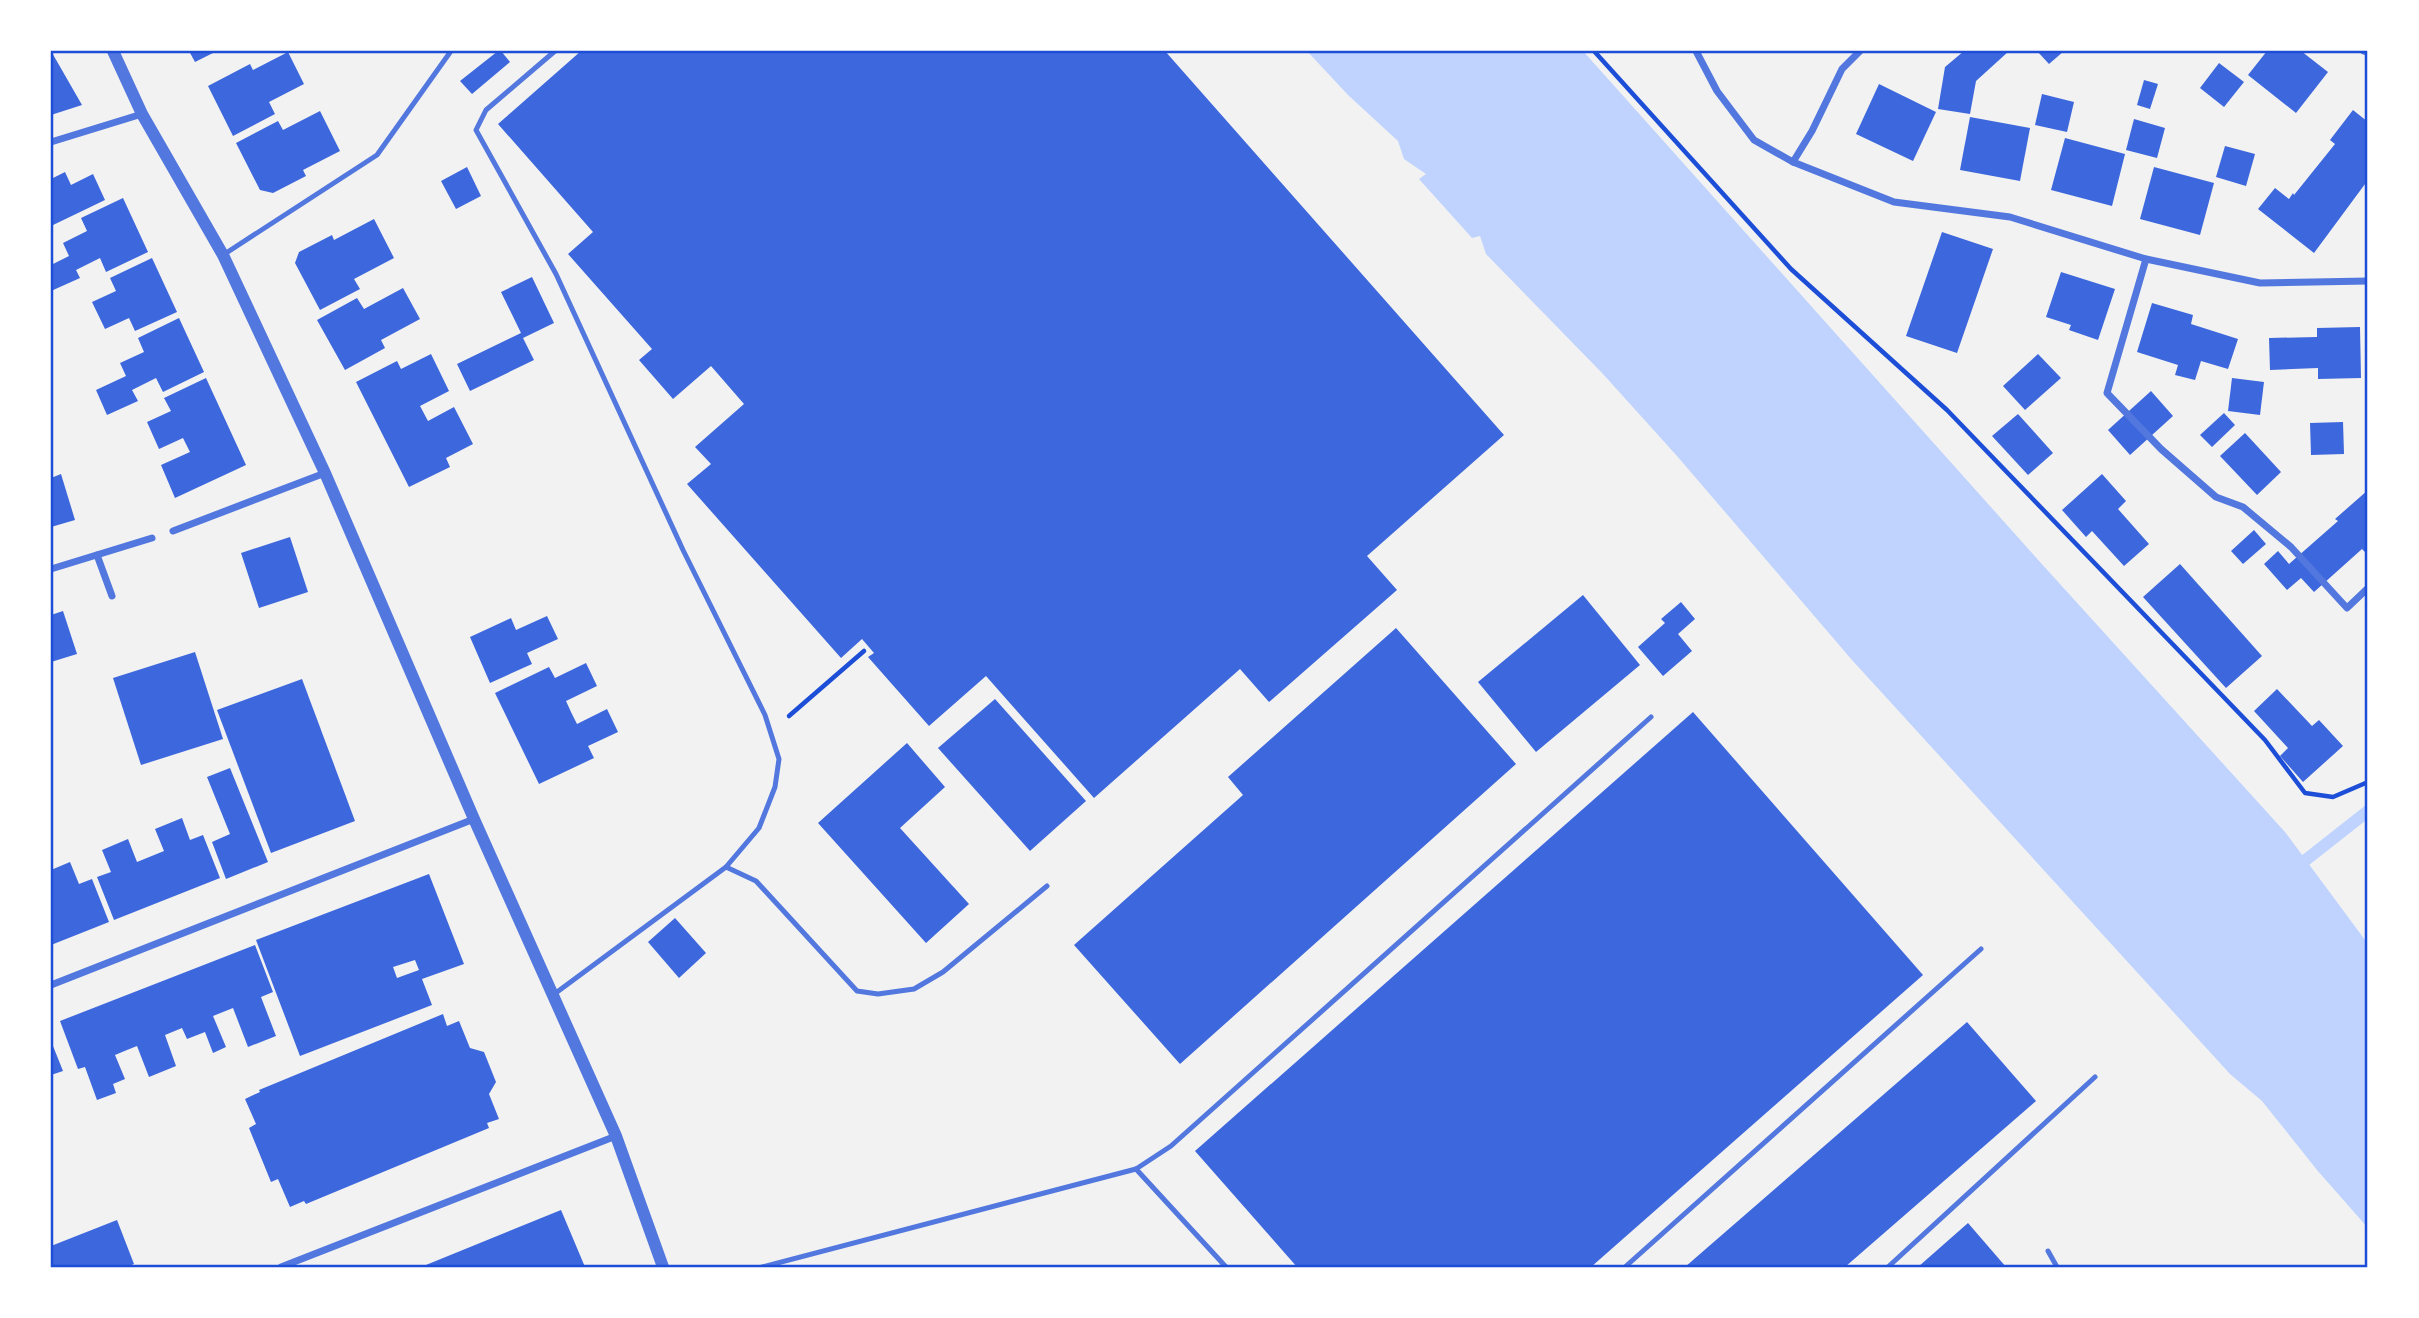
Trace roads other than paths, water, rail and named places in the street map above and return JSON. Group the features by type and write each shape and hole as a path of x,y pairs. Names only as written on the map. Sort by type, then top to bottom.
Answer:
{"street":[{"path":"113,51 142,114 223,254 324,472 474,819 617,1136 663,1267"},
{"path":"1696,51 1717,91 1754,140 1793,162 1895,202 2010,217 2146,259 2260,283 2368,281"},
{"path":"1793,162 1812,131 1842,69 1860,51"},
{"path":"51,142 142,114"},
{"path":"2146,259 2107,393 2161,449 2216,497 2243,507 2291,547 2347,608 2368,588"},
{"path":"173,531 324,472"},
{"path":"51,569 152,538"},
{"path":"97,555 112,596"},
{"path":"51,985 474,819"},
{"path":"281,1267 617,1136"}],"lane":[{"path":"223,254 377,155 451,51"},
{"path":"553,995 726,867 759,828 775,787 779,759 765,715 683,550 555,274 476,130 486,110 555,51"},
{"path":"762,1267 1136,1169 1171,1146 1651,717"},
{"path":"726,867 756,881 857,991 878,994 914,989 943,972 1047,886"},
{"path":"1625,1267 1981,949"},
{"path":"1888,1267 2095,1077"},
{"path":"1136,1169 1226,1267"},
{"path":"2048,1251 2057,1267"}],"water":[{"path":"1307,51 1583,51 2285,832 2368,944 2368,1228 2262,1101 2230,1074 1852,660 1603,374 1486,254 1480,236 1472,238 1419,179 1426,174 1404,159 1398,141 1348,95"}],"waterway":[{"path":"2293,870 2368,811"}]}
